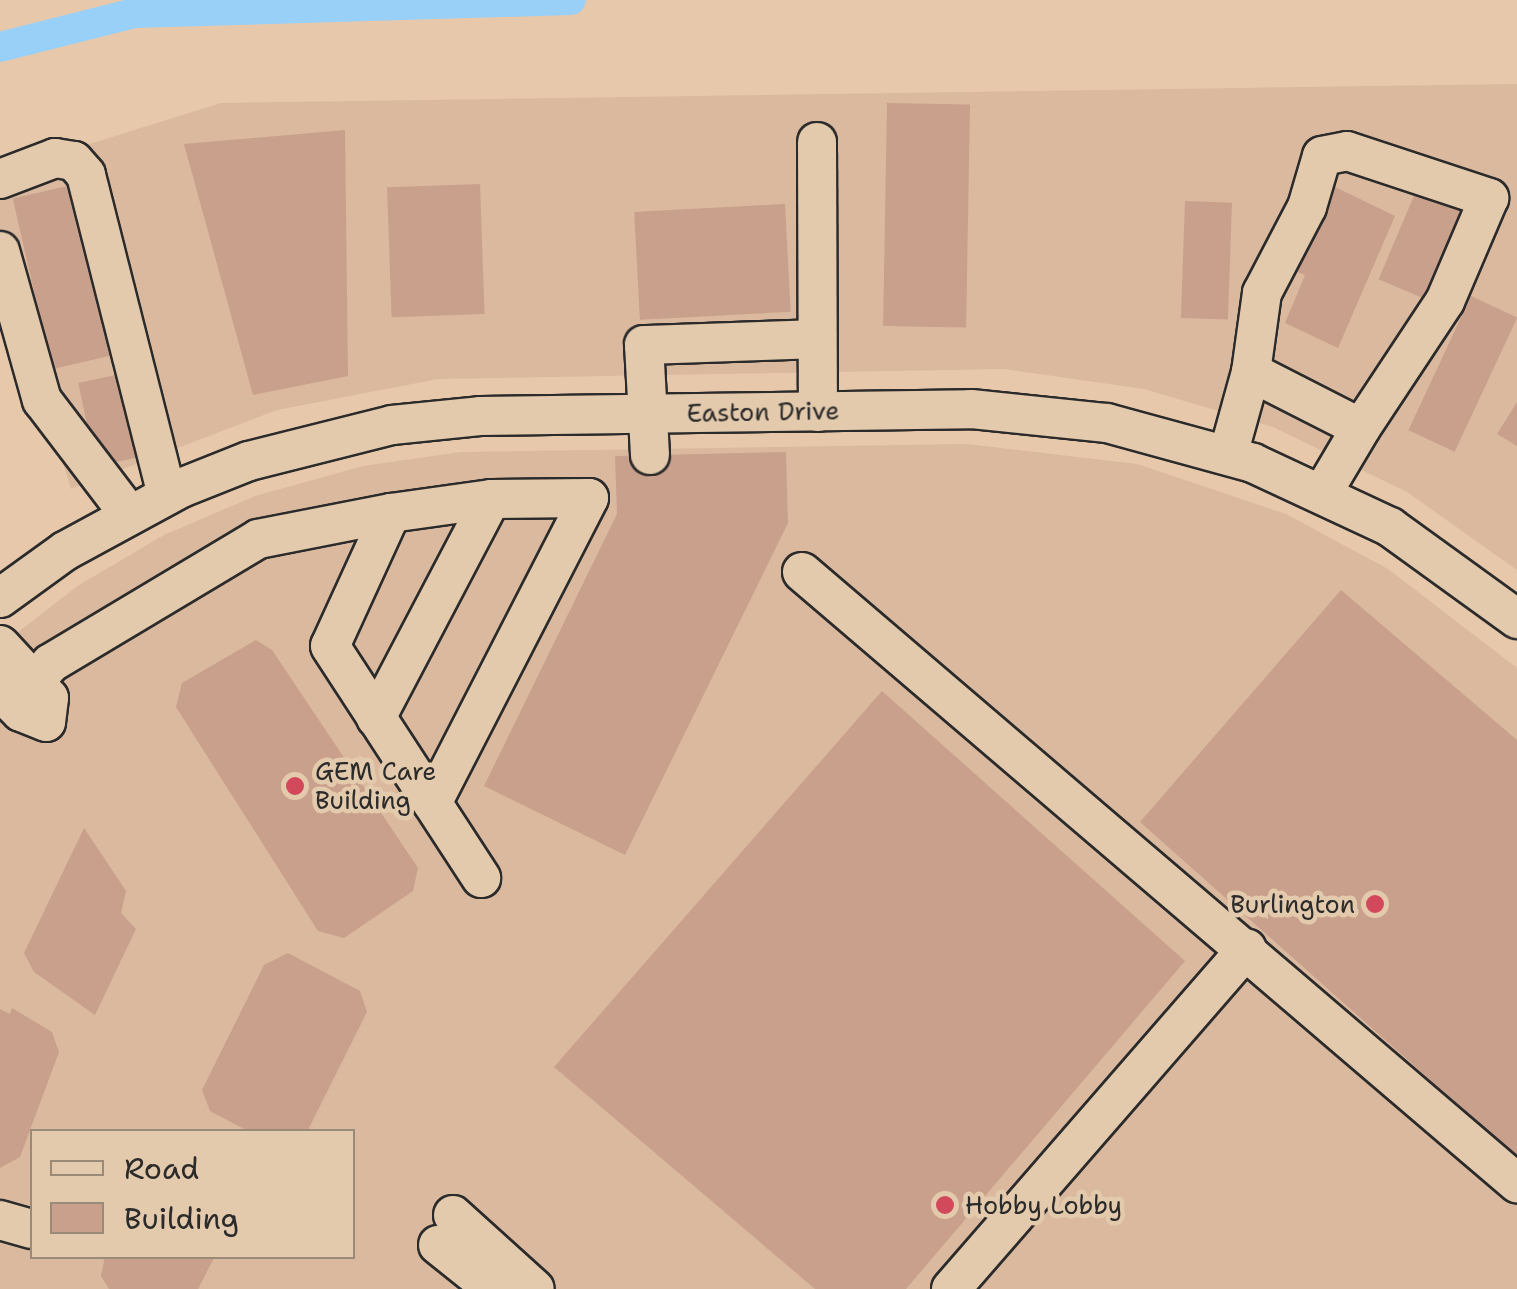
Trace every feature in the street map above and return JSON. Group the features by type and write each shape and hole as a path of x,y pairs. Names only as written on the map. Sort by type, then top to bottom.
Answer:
{"street":[{"path":"817,142 814,340 818,412"},
{"path":"1228,455 1252,372 1262,293 1308,207 1322,156 1346,151 1489,198 1445,301 1323,492"},
{"path":"0,179 55,158 74,160 86,174 167,495"},
{"path":"0,251 42,400 129,514"},
{"path":"650,455 642,358 650,342 814,340"},
{"path":"1252,372 1361,428"},
{"name":"Easton Drive","path":"0,598 129,514 167,495 249,461 392,425 480,416 1047,414 1228,455 1323,492 1441,560 1517,618"},
{"path":"0,644 17,686 258,539 391,512 490,499 603,497 432,803"},
{"path":"376,718 490,499"},
{"path":"391,512 330,646 481,878"},
{"path":"802,572 1517,1183"},
{"path":"951,1289 1247,950"},
{"path":"0,1220 30,1228"},
{"path":"483,1285 445,1230 535,1289"}],"shaded area":[{"path":"1517,84 1517,570 1407,492 1273,427 1144,389 1004,369 438,379 277,410 71,489 0,258 0,172 221,103"},
{"path":"966,444 1137,464 1286,514 1388,569 1517,668 1517,1289 0,1289 0,646 79,585 164,535 255,496 363,466 461,452"}],"building":[{"path":"887,103 970,104 966,327 883,326"},
{"path":"345,130 348,376 253,395 184,144"},
{"path":"1422,177 1476,200 1433,302 1379,279"},
{"path":"76,184 115,355 52,369 13,199"},
{"path":"480,184 485,314 392,317 387,187"},
{"path":"1333,186 1395,216 1338,348 1285,323 1305,275 1295,271"},
{"path":"1185,201 1232,203 1228,320 1181,318"},
{"path":"785,204 791,312 640,320 634,212"},
{"path":"1471,296 1517,318 1455,452 1408,430"},
{"path":"135,371 153,454 96,466 78,383"},
{"path":"1517,402 1517,446 1497,434"},
{"path":"786,452 788,523 625,855 484,786 617,514 615,456"},
{"name":"Burlington","path":"1341,590 1517,740 1517,1157 1140,822"},
{"name":"GEM Care Building","path":"256,640 272,650 418,868 413,891 344,938 318,931 176,707 182,683"},
{"path":"882,691 1185,961 906,1289 815,1289 554,1067"},
{"path":"84,828 126,891 121,913 136,929 95,1015 34,972 24,953"},
{"path":"288,953 360,991 367,1012 308,1129 244,1129 210,1111 202,1090 264,965"},
{"path":"12,1008 52,1032 59,1052 20,1157 0,1168 0,1009 10,1014"},
{"path":"104,1259 213,1259 198,1289 109,1289 101,1276"}],"waterway":[{"path":"0,47 134,13 571,0"}],"place":[{"name":"GEM Care Building","path":"295,786"},
{"name":"Burlington","path":"1375,904"},
{"name":"Hobby Lobby","path":"945,1205"}]}
